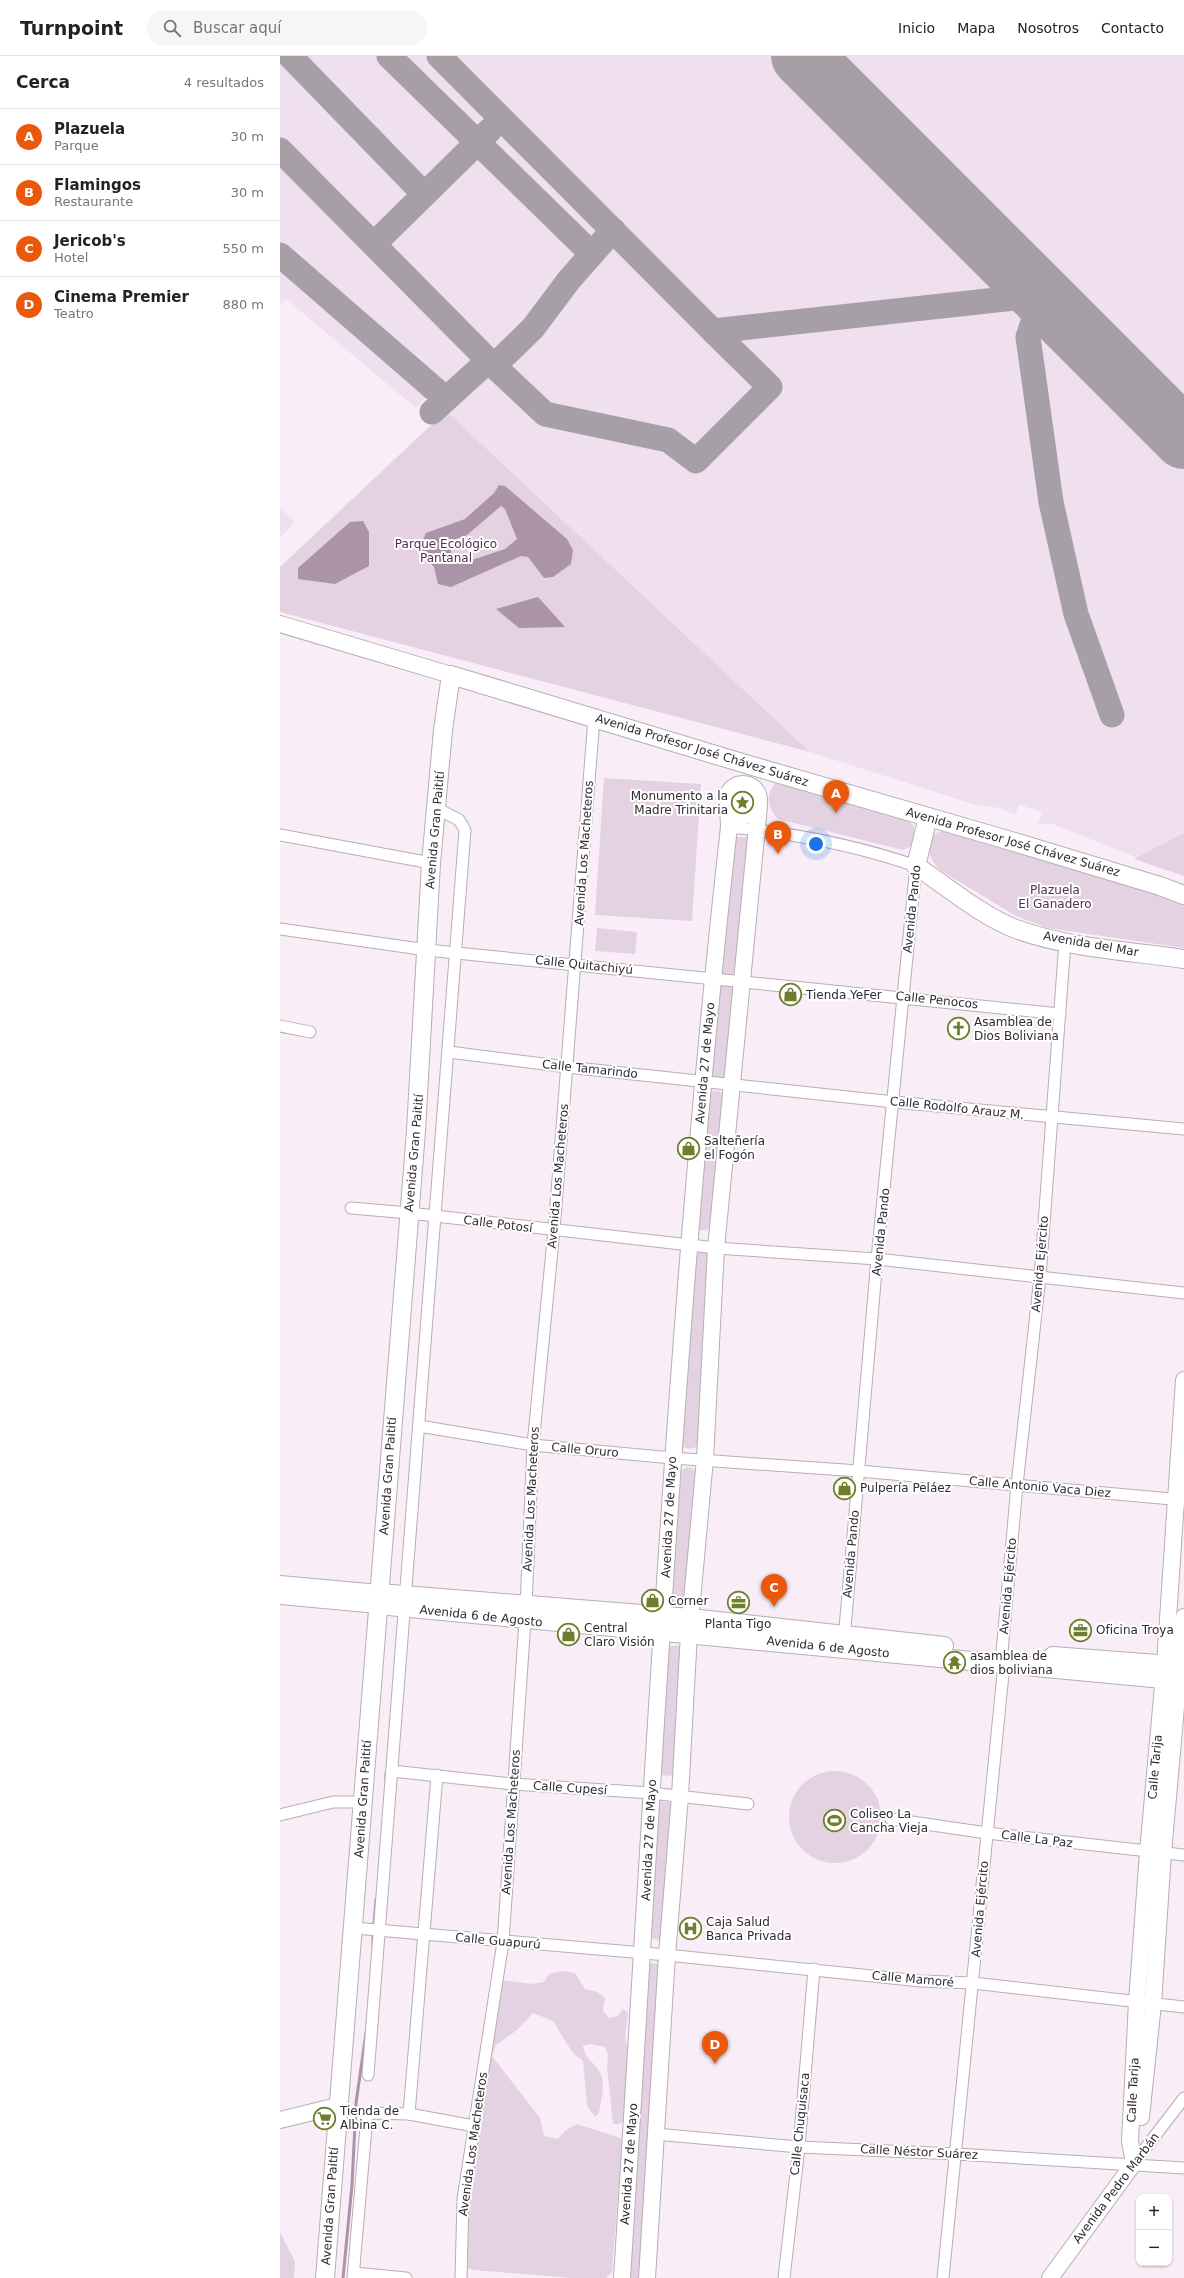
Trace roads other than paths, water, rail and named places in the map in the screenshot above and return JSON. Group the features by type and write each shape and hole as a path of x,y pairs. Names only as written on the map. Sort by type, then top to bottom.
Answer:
{"main road":[{"path":"280,624 451,675"},
{"name":"Avenida Profesor José Chávez Suárez","path":"451,675 749,765 1160,886 1184,895"},
{"name":"Avenida Gran Paitití","path":"325,2278 337,2106 354,1928 362,1802 416,1131 427,950 430,863 443,730 451,675"},
{"path":"744,783 749,765"},
{"path":"744,783 754,787 757,790 760,801 759,806 751,814 740,816 730,810 728,805 728,795 730,790 738,784 744,783"},
{"name":"Avenida 27 de Mayo","path":"622,2278 672,1458 712,977 728,827 728,805"},
{"name":"Avenida 27 de Mayo","path":"647,2278 655,2137 667,1955 680,1796 690,1625 705,1459 716,1248 731,1084 758,830 759,806"},
{"name":"Avenida Pando","path":"916,866 928,817"},
{"name":"Avenida del Mar","path":"916,866 984,912 1016,929 1065,942 1184,959"},
{"name":"Calle Tarija","path":"1176,1672 1179,1499 1184,1380"},
{"name":"Avenida 6 de Agosto","path":"280,1584 379,1599 525,1614 690,1625 1003,1658 1176,1672"},
{"name":"Avenida 6 de Agosto","path":"280,1596 379,1599"},
{"name":"Calle Tarija","path":"1133,2159 1130,2141 1137,2002 1176,1672 1184,1617"},
{"name":"Calle Tarija","path":"1133,2159 1139,2141 1153,2004 1155,1852"},
{"path":"280,2120 337,2106"},
{"name":"Avenida Pedro Marbán","path":"1050,2278 1133,2159"}],"street":[{"name":"Avenida Los Macheteros","path":"461,2278 463,2199 503,1942 525,1614 533,1445 554,1230 594,718"},
{"path":"368,2075 376,1988 378,1931 392,1771 404,1602 449,1052 464,830 459,820 436,808"},
{"name":"Avenida del Mar","path":"728,827 780,832 870,850 916,866"},
{"path":"280,835 430,863"},
{"name":"Avenida Pando","path":"844,1641 877,1259 894,1102 916,866"},
{"name":"Calle Quitachiyú","path":"280,929 427,950 742,981"},
{"name":"Avenida Ejército","path":"942,2278 973,1983 1003,1658 1017,1485 1040,1276 1065,942"},
{"name":"Calle Penocos","path":"742,981 904,996 1060,1014"},
{"path":"280,1026 310,1032"},
{"name":"Calle Tamarindo","path":"449,1052 567,1067 731,1084"},
{"name":"Calle Rodolfo Arauz M.","path":"731,1084 1053,1118 1184,1129"},
{"name":"Calle Potosí","path":"351,1208 409,1213 716,1248 877,1259 1184,1292"},
{"name":"Calle Oruro","path":"419,1426 533,1445 672,1458 705,1459"},
{"name":"Calle Antonio Vaca Diez","path":"705,1459 1179,1499"},
{"name":"Calle Cupesí","path":"392,1771 514,1784 651,1793 748,1804"},
{"path":"409,2114 425,1935 437,1775"},
{"path":"280,1814 333,1802 362,1802"},
{"name":"Calle La Paz","path":"891,1819 987,1833 1184,1855"},
{"name":"Calle Guapurú","path":"354,1928 642,1953"},
{"name":"Calle Mamoré","path":"642,1953 814,1969 921,1981 973,1983 1184,2007"},
{"name":"Calle Chuquisaca","path":"784,2278 798,2147 814,1969"},
{"name":"Avenida Pedro Marbán","path":"1133,2159 1184,2098"},
{"path":"406,2278 354,2276 365,2121 371,2113 409,2114 474,2126"},
{"name":"Calle Néstor Suárez","path":"655,2137 798,2147 956,2154 1133,2159 1184,2168"}],"waterway":[{"path":"386,1773 386,1781"},
{"path":"374,1925 376,1900"},
{"path":"373,1935 373,1945"},
{"path":"343,2278 352,2185 356,2103 366,2033"}],"place":[{"name":"Monumento a la Madre Trinitaria","path":"743,803"},
{"name":"Plazuela","path":"836,813"},
{"name":"Flamingos","path":"778,854"},
{"name":"Tienda YeFer","path":"790,995"},
{"name":"Asamblea de Dios Boliviana","path":"959,1029"},
{"name":"Salteñería el Fogón","path":"688,1148"},
{"name":"Pulpería Peláez","path":"844,1488"},
{"name":"Corner","path":"652,1601"},
{"name":"Planta Tigo","path":"738,1603"},
{"name":"Jericob's","path":"774,1607"},
{"name":"Oficina Troya","path":"1080,1630"},
{"name":"Central Claro Visión","path":"568,1635"},
{"name":"asamblea de dios boliviana","path":"955,1663"},
{"name":"Coliseo La Cancha Vieja","path":"835,1821"},
{"name":"Caja Salud Banca Privada","path":"691,1929"},
{"name":"Cinema Premier","path":"715,2064"},
{"name":"Tienda de Albina C.","path":"325,2118"}],"park label":[{"name":"Parque Ecológico Pantanal","path":"446,551"},
{"name":"Plazuela El Ganadero","path":"1055,897"}]}
